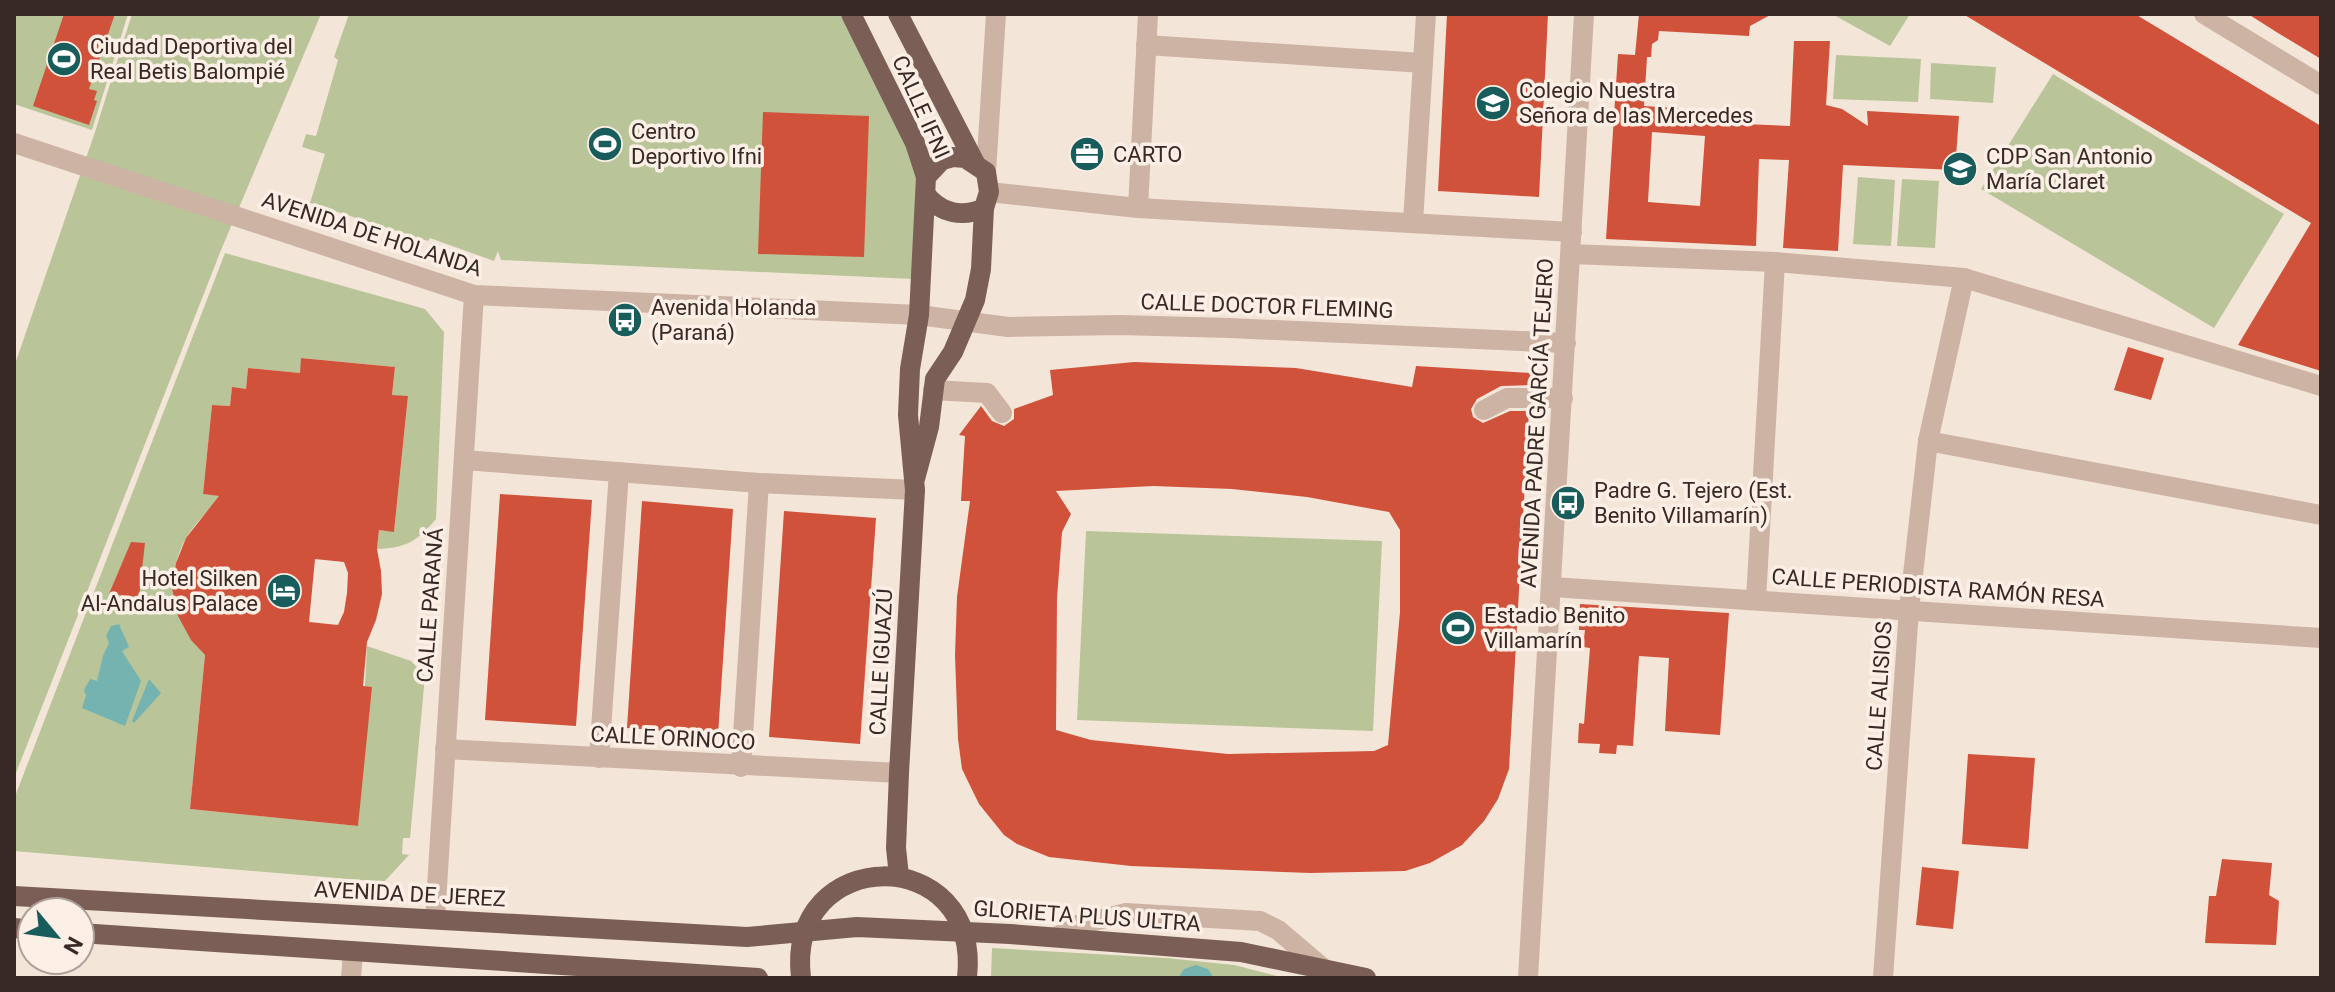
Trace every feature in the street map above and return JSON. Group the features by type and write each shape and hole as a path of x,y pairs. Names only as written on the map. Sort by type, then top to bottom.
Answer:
{"main road":[{"name":"CALLE IFNI","path":"851,14 915,143 926,186"},
{"name":"CALLE IFNI","path":"898,14 983,184"},
{"path":"959,157 983,184 968,213 949,212 938,207 926,186 937,164 947,158 959,157"},
{"name":"CALLE IGUAZÚ","path":"915,485 927,436 935,379 953,352 975,300 981,269 983,184"},
{"name":"CALLE IGUAZÚ","path":"899,876 896,848 899,773 915,485 908,415 910,369 919,315 926,186"},
{"path":"874,875 896,848"},
{"path":"801,978 798,958 803,933 813,911 830,893 850,881 874,875 899,876 919,882 939,894 954,911 965,932 969,956 967,978"},
{"name":"AVENIDA DE JEREZ","path":"14,896 747,937 803,933"},
{"name":"GLORIETA PLUS ULTRA","path":"803,933 857,927 1056,937 1241,952 1366,978"},
{"path":"96,934 758,978"}],"street":[{"path":"996,14 983,184 1138,208 1572,232"},
{"path":"1138,208 1148,14"},
{"path":"1413,222 1426,14"},
{"name":"AVENIDA PADRE GARCÍA TEJERO","path":"1528,978 1584,14"},
{"path":"2204,14 2321,85"},
{"path":"1146,45 1423,63"},
{"name":"AVENIDA DE HOLANDA","path":"14,143 474,295 919,315 966,322"},
{"path":"1571,254 1775,262 1964,278 2321,386"},
{"path":"1756,600 1775,262"},
{"name":"CALLE ALISIOS","path":"1883,978 1909,610 1928,441 1964,278"},
{"name":"CALLE PARANÁ","path":"435,919 474,295"},
{"name":"CALLE DOCTOR FLEMING","path":"966,322 1008,327 1120,325 1229,328 1566,343"},
{"path":"933,390 987,393 1002,413"},
{"path":"1484,410 1507,398 1563,398"},
{"path":"1928,441 2321,515"},
{"path":"464,460 759,483 915,485"},
{"path":"599,758 619,472"},
{"path":"741,767 759,483"},
{"name":"CALLE PERIODISTA RAMÓN RESA","path":"1552,587 2321,638"},
{"name":"CALLE ORINOCO","path":"445,749 899,773"},
{"path":"1056,937 1078,925 1126,913 1260,921 1278,930 1324,969"},
{"path":"351,978 353,952"}],"green space":[{"name":"Ciudad Deportiva del Real Betis Balompié","path":"14,14 128,14 92,130 14,104"},
{"path":"132,14 321,14 221,250 14,778 14,367"},
{"name":"Centro Deportivo Ifni","path":"349,14 840,14 906,141 918,182 913,279 501,260 498,251 494,261 430,238 428,241 310,203 325,154 302,147 306,134 316,136 338,60 334,57"},
{"path":"1832,14 1910,14 1890,46"},
{"path":"1836,55 1921,59 1918,102 1833,99"},
{"path":"1931,63 1996,67 1993,103 1930,99"},
{"path":"2053,74 2284,214 2214,328 1981,189"},
{"path":"1858,177 1895,180 1891,246 1853,244"},
{"path":"1902,179 1939,181 1935,248 1897,246"},
{"path":"225,253 425,309 444,332 436,519 423,533 404,545 377,549 379,530 394,531 408,397 392,395 395,367 302,358 300,373 248,368 246,389 232,388 230,406 212,405 203,494 221,496 185,540 175,571 174,586 180,615 205,655 190,809 358,826 367,646 411,661 425,676 410,838 403,838 402,854 409,855 384,882 14,851 14,799"},
{"path":"1086,531 1382,541 1373,731 1077,720"},
{"path":"992,948 1166,958 1234,965 1285,978 991,978"}],"water":[{"path":"119,624 129,647 122,651 141,681 125,726 82,708 86,696 84,690 90,679 97,681 109,643 106,636 111,626"},
{"path":"149,679 161,693 134,723 132,721"},
{"path":"1196,965 1208,969 1214,978 1178,978 1184,969"}],"building":[{"path":"64,14 115,14 89,89 97,91 94,100 97,101 89,125 33,106"},
{"name":"Colegio Nuestra Señora de las Mercedes","path":"1447,14 1548,14 1539,197 1438,191"},
{"path":"1639,14 1772,14 1750,26 1749,36 1659,31 1658,40 1652,44 1651,57 1647,57 1644,106 1720,111 1720,123 1790,126 1794,41 1830,41 1826,105 1842,109 1868,126 1867,111 1959,116 1955,170 1843,165 1838,251 1783,248 1789,160 1759,159 1756,246 1606,239 1618,54 1635,55","holes":["1652,132 1705,136 1700,206 1648,202"]},
{"path":"1963,14 2135,14 2321,126 2321,371 2238,345 2311,223"},
{"path":"2248,14 2321,14 2321,59 2278,33"},
{"path":"763,112 869,116 864,257 758,254"},
{"path":"2128,347 2164,358 2151,400 2114,390"},
{"path":"301,358 395,367 392,395 408,396 394,532 379,530 377,549 382,594 367,642 363,686 372,687 358,826 190,809 205,655 191,640 178,616 172,588 176,563 186,538 219,496 203,494 212,405 230,406 232,387 246,389 248,368 300,373","holes":["315,559 344,562 348,573 347,593 338,625 309,622"]},
{"name":"Estadio Benito Villamarín","path":"1134,362 1296,368 1412,387 1416,366 1531,373 1530,385 1501,386 1477,399 1471,409 1473,417 1483,423 1510,411 1529,411 1509,769 1498,799 1484,821 1462,845 1430,863 1405,871 1310,873 1131,866 1049,857 1004,835 979,804 962,769 958,739 955,655 957,597 970,501 961,501 965,436 959,435 981,406 992,421 1004,426 1014,419 1014,409 1053,395 1050,370","holes":["1153,486 1232,489 1307,497 1389,512 1400,530 1400,612 1388,745 1374,751 1228,754 1091,740 1056,730 1057,598 1062,532 1071,514 1056,491"]},
{"path":"500,494 592,500 576,726 485,720"},
{"path":"642,501 733,509 718,735 627,728"},
{"path":"784,511 876,518 860,744 769,737"},
{"path":"131,542 145,543 139,597 109,594"},
{"path":"1580,604 1729,613 1720,735 1665,731 1669,658 1639,656 1633,746 1617,745 1616,754 1599,753 1600,744 1578,743 1579,723 1584,724 1590,648 1583,647 1585,630 1579,630"},
{"path":"1968,754 2035,758 2028,849 1962,844"},
{"path":"2222,859 2272,863 2269,895 2279,901 2276,945 2205,943 2209,896 2216,896"},
{"path":"1922,867 1959,871 1953,929 1916,925"}],"place":[{"name":"Ciudad Deportiva del Real Betis Balompié","path":"64,59"},
{"name":"Colegio Nuestra Señora de las Mercedes","path":"1493,103"},
{"name":"Centro Deportivo Ifni","path":"605,144"},
{"name":"CARTO","path":"1087,154"},
{"name":"CDP San Antonio María Claret","path":"1960,169"},
{"name":"Avenida Holanda (Paraná)","path":"625,320"},
{"name":"Padre G. Tejero (Est. Benito Villamarín)","path":"1568,503"},
{"name":"Hotel Silken Al-Andalus Palace","path":"284,591"},
{"name":"Estadio Benito Villamarín","path":"1458,628"}]}
